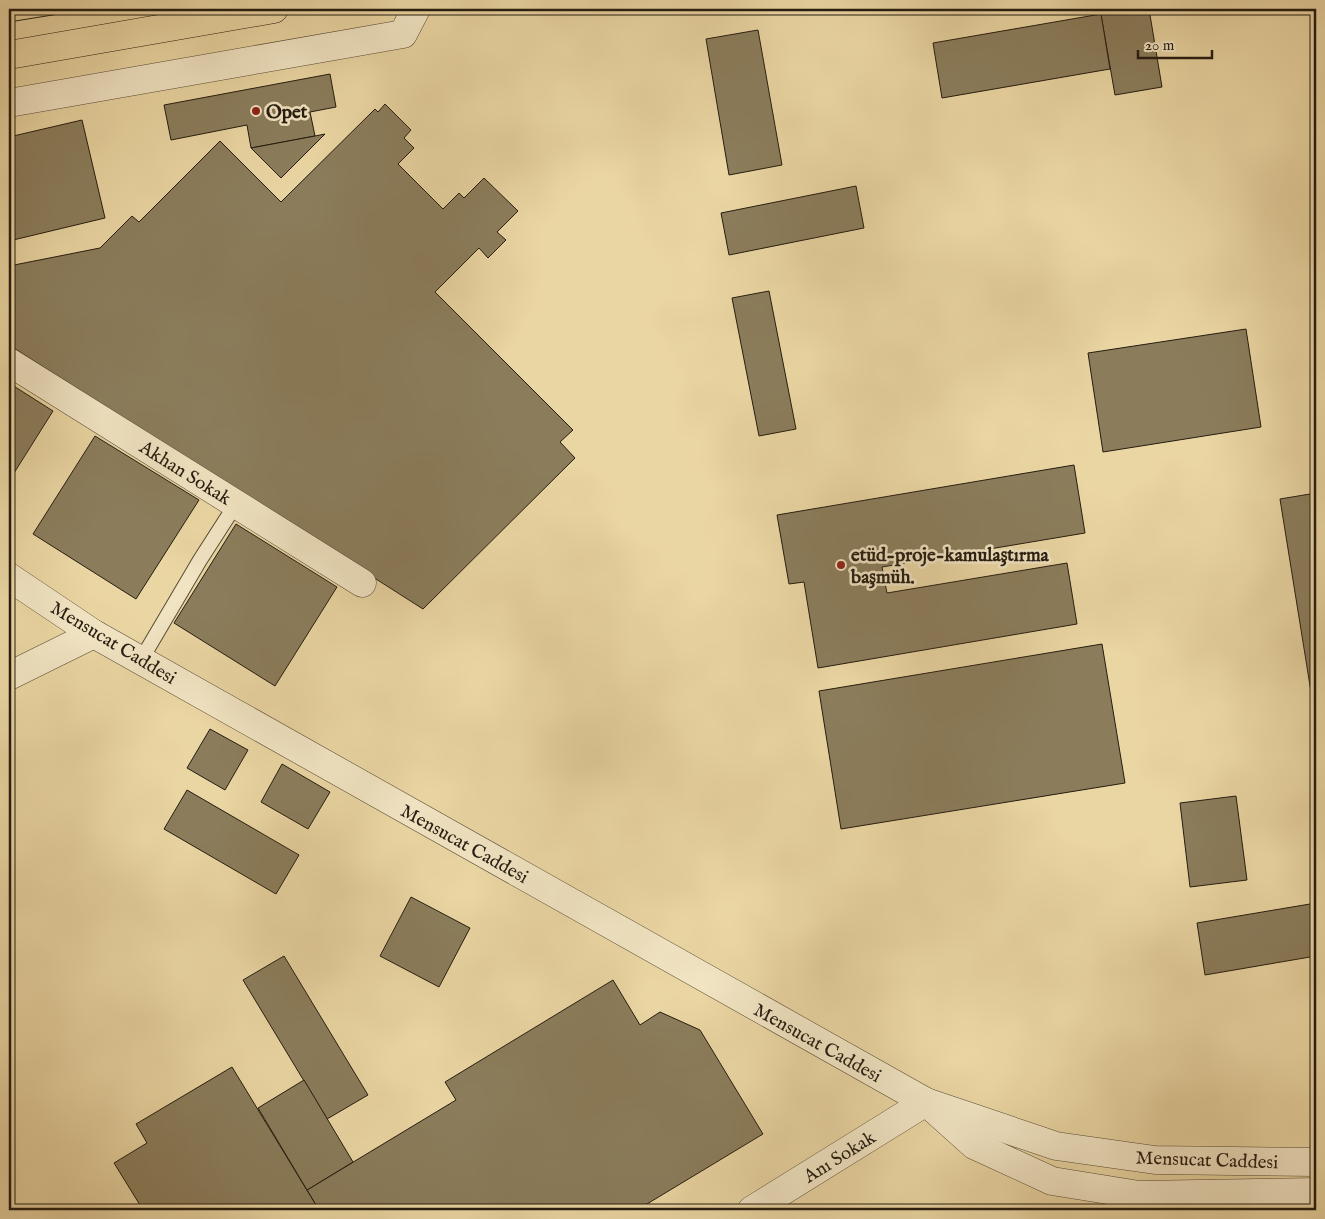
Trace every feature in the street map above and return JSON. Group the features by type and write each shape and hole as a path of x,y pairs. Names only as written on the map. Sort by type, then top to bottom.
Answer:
{"highway":[{"path":"9,55 274,9"}],"street":[{"path":"9,103 403,34 416,9"},
{"name":"Akhan Sokak","path":"9,362 362,583"},
{"name":"Mensucat Caddesi","path":"9,577 94,634 926,1102 1056,1146 1155,1160 1316,1162"},
{"path":"9,676 94,634"},
{"name":"Mensucat Caddesi","path":"926,1102 974,1145 1052,1181 1144,1203 1316,1192"},
{"name":"Anı Sokak","path":"752,1210 926,1102"}],"lane":[{"path":"141,660 200,560 236,504"}],"building":[{"path":"1100,9 1149,9 1162,87 1115,95"},
{"path":"1101,14 1110,69 942,98 933,43"},
{"path":"758,30 782,165 729,175 706,39"},
{"path":"330,74 336,107 310,112 315,136 251,148 247,125 171,140 164,105"},
{"path":"385,104 411,130 404,138 414,148 398,164 443,209 459,193 464,198 484,178 518,211 497,232 506,240 488,258 479,248 435,292 573,430 560,442 575,458 423,609 9,345 9,266 100,248 132,216 139,222 220,141 281,202 375,109 378,112"},
{"path":"82,120 105,218 9,241 9,137"},
{"path":"325,134 281,178 251,148 315,136"},
{"path":"856,186 864,228 729,255 721,213"},
{"path":"769,291 796,429 759,436 732,298"},
{"path":"1246,329 1261,427 1103,452 1088,353"},
{"path":"9,383 53,411 9,481"},
{"path":"95,436 199,500 136,599 33,534"},
{"name":"etüd-proje-kamulaştırma başmüh.","path":"1074,465 1085,533 882,567 887,593 1067,563 1077,624 818,668 804,582 789,584 777,515"},
{"path":"1316,493 1316,723 1280,499"},
{"path":"236,524 337,587 275,686 174,623"},
{"path":"1102,644 1125,783 841,829 819,691"},
{"path":"210,729 248,750 225,790 187,768"},
{"path":"282,764 330,792 308,829 261,802"},
{"path":"187,790 299,855 276,894 164,829"},
{"path":"1236,796 1247,880 1190,887 1180,803"},
{"path":"411,897 470,928 439,987 380,956"},
{"path":"1316,903 1316,956 1205,975 1197,923"},
{"path":"284,956 368,1095 327,1119 243,980"},
{"path":"613,980 640,1025 660,1012 700,1030 763,1134 637,1210 319,1210 307,1190 456,1100 445,1082"},
{"path":"232,1067 319,1210 143,1210 114,1163 147,1143 136,1124"},
{"path":"304,1080 353,1162 307,1190 258,1108"}],"tram line":[{"path":"9,22 90,9"}],"place":[{"name":"Opet","path":"256,111"},
{"name":"etüd-proje-kamulaştırma başmüh.","path":"841,565"}]}
